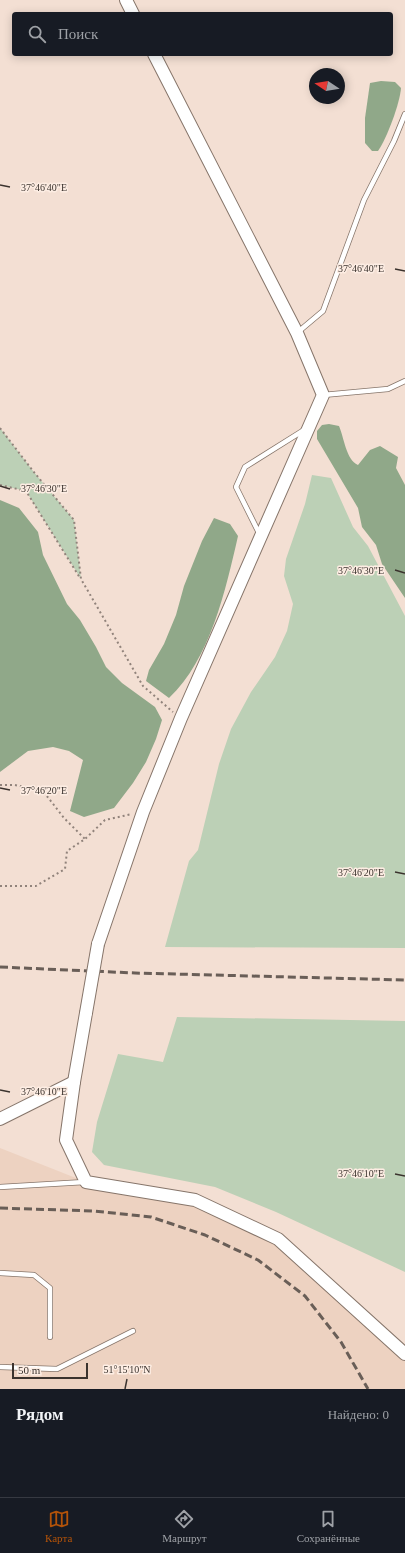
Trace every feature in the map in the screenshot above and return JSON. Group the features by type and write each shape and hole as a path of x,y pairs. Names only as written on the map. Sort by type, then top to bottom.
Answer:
{"street":[{"path":"126,0 132,12"},
{"path":"155,56 297,334 323,395 181,718 143,812 98,944 74,1082 66,1140 86,1182 195,1200 278,1239 405,1354"},
{"path":"0,1119 74,1082"}],"lane":[{"path":"297,334 323,311 364,200 394,141 405,114"},
{"path":"323,395 388,389 405,381"},
{"path":"261,537 236,487 245,466 309,428"},
{"path":"0,1188 86,1182"},
{"path":"0,1273 34,1275 50,1288 50,1337"},
{"path":"0,1368 57,1369 133,1331"}],"path":[{"path":"0,428 33,471 74,520 80,579"},
{"path":"0,485 26,491 143,686 181,718"},
{"path":"0,785 15,785 43,791 64,818 85,839"},
{"path":"0,886 36,886 65,869 68,851 85,839 104,820 143,812"}],"shaded area":[{"path":"0,1148 86,1182 195,1200 278,1239 405,1354 405,1389 0,1389"}],"green space":[{"path":"381,81 395,82 401,88 396,111 385,138 378,151 372,151 365,143 365,118 370,83"},
{"path":"329,424 339,426 348,453 358,465 370,450 380,446 398,457 396,468 405,485 405,598 382,564 376,545 362,527 358,508 317,439 317,431 322,425"},
{"path":"0,428 33,471 74,520 81,579 26,491 0,485"},
{"path":"312,475 331,478 353,527 368,546 405,616 405,948 165,947 189,861 198,850 219,764 231,729 251,692 275,657 287,631 293,604 284,576 286,559 305,504"},
{"path":"0,500 19,508 38,532 43,555 67,604 80,620 106,667 122,683 155,707 162,720 146,762 133,783 114,808 84,817 70,811 83,760 69,751 53,747 28,751 0,772"},
{"path":"214,518 230,524 238,536 228,578 222,601 206,644 183,682 169,698 146,681 149,670 164,644 176,615 184,586 202,541"},
{"path":"177,1017 405,1021 405,1272 276,1212 215,1187 104,1165 92,1152 97,1122 118,1054 163,1062"}],"railway":[{"path":"0,967 135,973 405,980"},
{"path":"0,1208 94,1211 151,1217 205,1235 258,1260 305,1296 341,1342 368,1389"}]}
